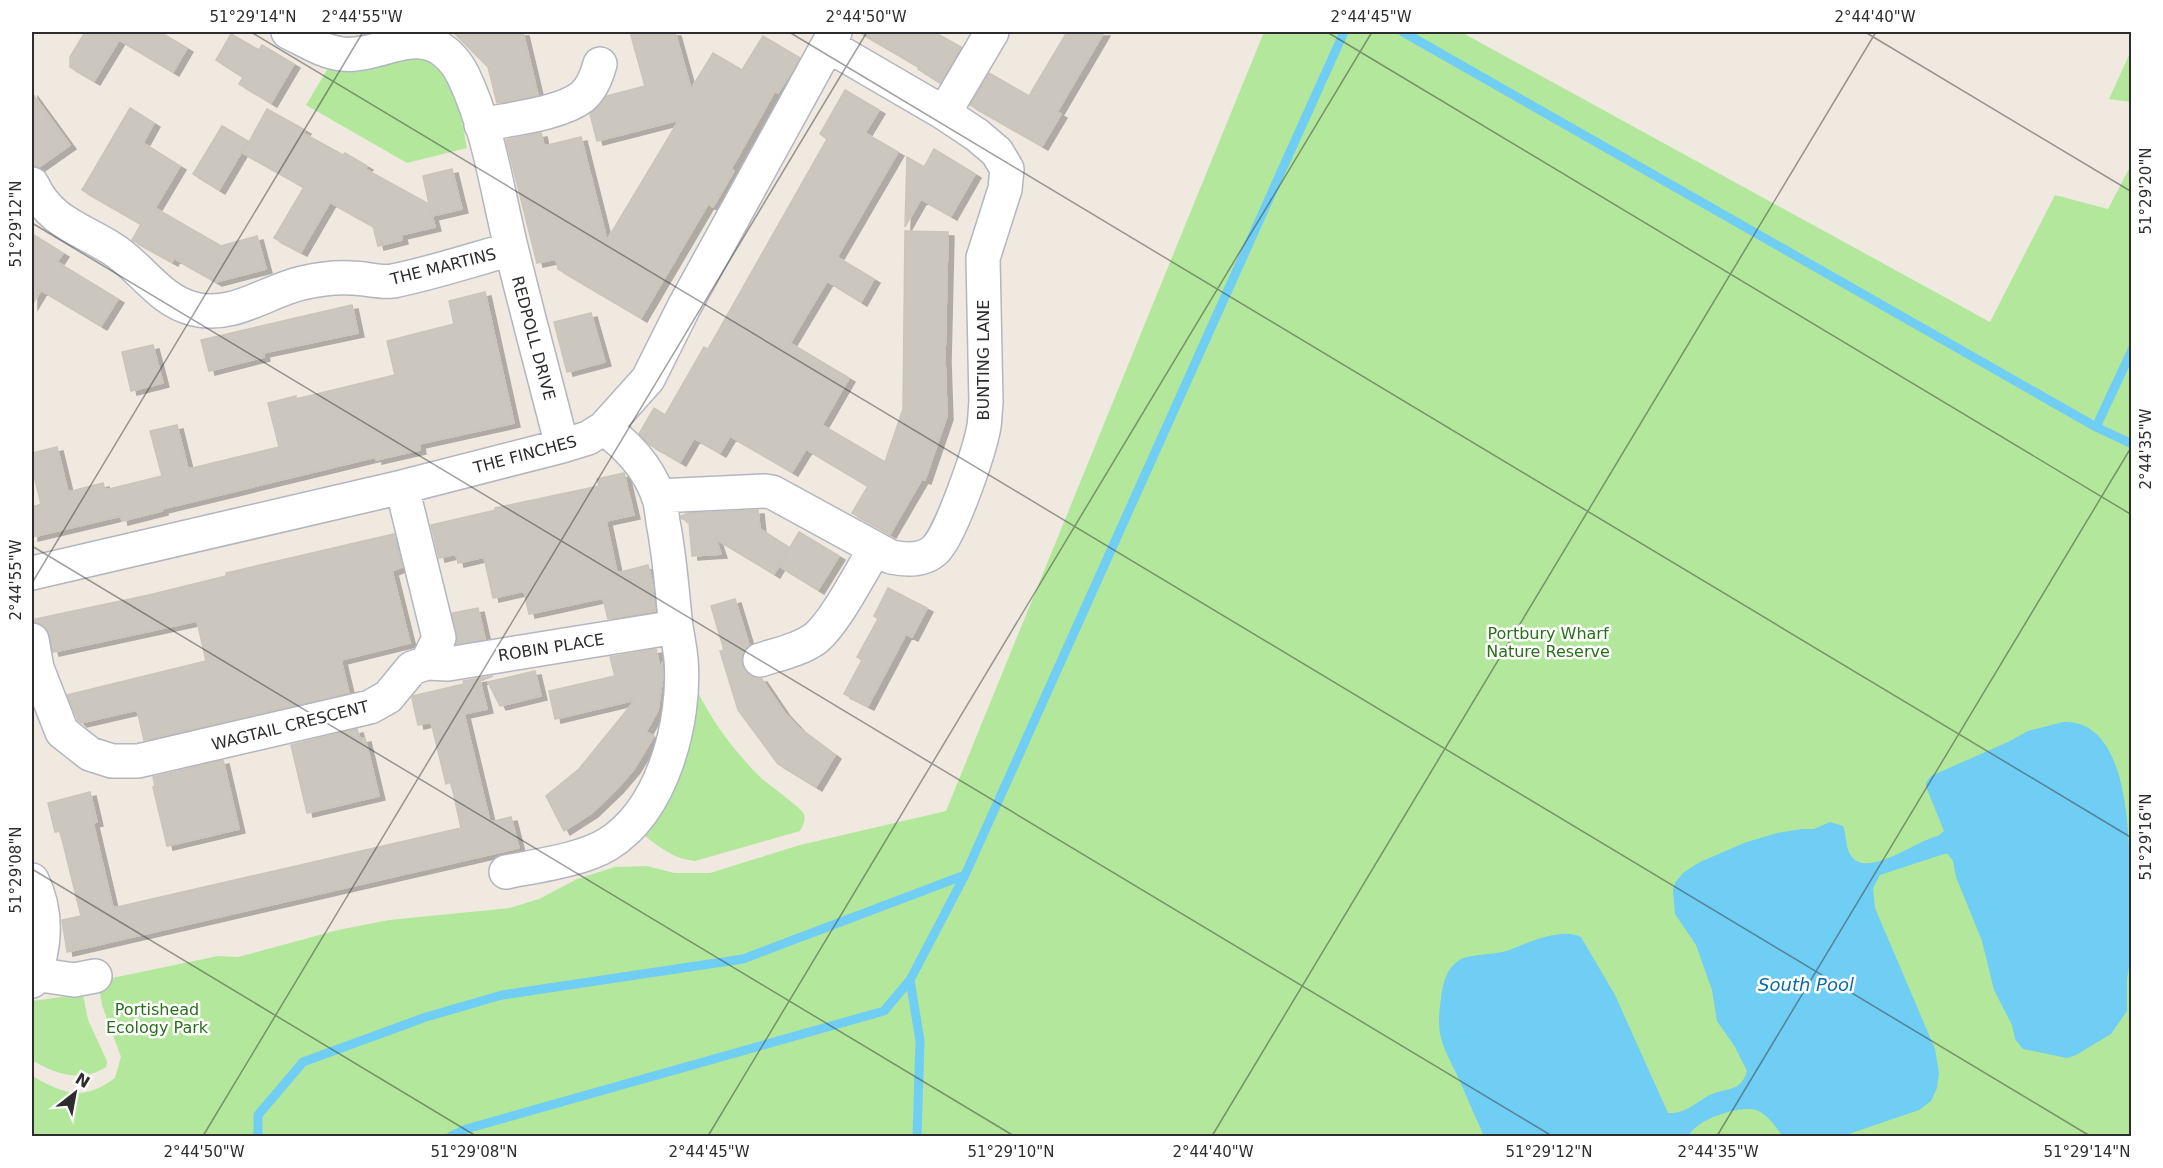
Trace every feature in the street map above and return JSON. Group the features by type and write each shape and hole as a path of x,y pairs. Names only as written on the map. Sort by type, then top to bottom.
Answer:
{"street":[{"name":"REDPOLL DRIVE","path":"288,32 329,52 344,55 417,42 435,46 452,57 458,65 482,125 511,249 562,446"},
{"path":"944,113 992,32"},
{"name":"BUNTING LANE","path":"658,496 765,490 891,557 909,560 935,550 947,533 977,453 984,427 986,403 984,258 1005,189 1007,169 997,152 977,135 832,39"},
{"name":"THE FINCHES","path":"32,573 402,487 562,446 588,438 604,428 648,379 684,307 832,39"},
{"path":"482,125 558,109 572,103 589,90 600,64"},
{"name":"THE MARTINS","path":"32,184 39,199 55,216 114,249 167,297 194,309 212,312 240,307 302,283 328,278 390,281 511,249"},
{"path":"506,872 573,857 605,846 626,831 637,820 666,766 679,713 681,659 666,533 658,496 640,462 627,446 604,428"},
{"path":"402,487 439,638 427,663"},
{"path":"760,660 801,647 816,638 832,619 875,549"},
{"name":"ROBIN PLACE","path":"427,663 448,664 676,627"},
{"name":"WAGTAIL CRESCENT","path":"32,640 37,668 62,732 90,754 112,761 138,761 370,707 388,697 412,668 427,663"},
{"path":"32,879 42,906 42,953 33,977 74,980 96,976"}],"green space":[{"name":"Portbury Wharf Nature Reserve","path":"1264,32 1461,32 1990,322 2055,195 2108,209 2131,165 2131,1136 32,1136 32,1076 54,1087 74,1093 93,1090 115,1078 121,1057 102,1005 98,981 218,956 238,957 338,930 389,920 510,908 539,899 577,879 615,867 647,866 674,873 710,873 800,845 946,811"},
{"path":"2131,51 2131,102 2109,99 2129,55"},
{"path":"411,57 427,59 439,66 448,77 459,104 467,148 407,163 306,105 330,65"},
{"path":"696,688 724,736 742,757 761,778 802,811 804,821 800,831 695,861 662,849 645,836 671,795 682,770"},
{"path":"83,994 88,1020 107,1061 106,1067 88,1075 78,1076 59,1073 32,1060 32,1001"}],"water":[{"name":"South Pool","path":"2063,722 2087,727 2105,744 2117,768 2124,798 2130,863 2129,914 2132,948 2127,979 2127,1011 2111,1034 2067,1058 2023,1049 2015,1039 2012,1025 1994,990 1982,941 1956,877 1953,861 1948,854 1944,854 1880,875 1873,888 1875,908 1935,1049 1939,1073 1937,1088 1931,1101 1919,1110 1843,1136 1783,1136 1765,1115 1748,1109 1708,1119 1693,1130 1689,1136 1484,1136 1444,1048 1440,1032 1439,1012 1444,982 1449,971 1461,959 1504,952 1555,935 1573,934 1581,937 1615,995 1668,1113 1686,1110 1710,1095 1737,1086 1747,1071 1735,1047 1717,1021 1712,990 1696,945 1675,914 1673,890 1675,883 1683,873 1700,862 1744,843 1777,833 1814,829 1830,822 1843,826 1850,854 1860,862 1870,863 1894,856 1944,831 1927,789 1926,783 1931,776 2028,731"}],"building":[{"path":"85,32 104,32 119,40 94,81 70,67 70,57"},
{"path":"106,32 160,32 187,48 173,72"},
{"path":"453,32 523,32 538,95 497,103 488,67"},
{"path":"630,32 675,32 691,89 713,53 742,70 763,36 800,58 778,93 775,91 731,169 734,171 713,207 708,204 641,318 558,269 556,259 537,263 506,140 541,133 544,146 581,137 607,240 679,120 597,141 590,114 607,96 645,86"},
{"path":"859,32 934,32 961,47 940,83 918,69 919,67"},
{"path":"1067,32 1104,32 1057,112 1061,114 1042,146 970,105 989,73 1029,96"},
{"path":"231,34 259,50 262,45 294,64 271,103 239,84 243,77 216,60"},
{"path":"845,90 879,110 865,133 898,152 837,257 874,279 861,302 827,281 790,343 849,378 822,425 885,462 903,409 905,231 948,232 945,358 947,416 925,480 922,479 890,534 852,513 868,486 806,449 792,472 730,436 720,453 694,438 680,462 650,445 639,434 654,408 665,415 704,347 708,349 827,139 820,134"},
{"path":"32,93 70,145 39,167 32,165"},
{"path":"130,108 154,123 143,143 180,166 155,208 221,246 257,236 266,269 216,282 174,258 172,262 132,240 141,224 82,190"},
{"path":"267,109 305,130 303,133 343,155 345,153 367,166 365,169 429,204 431,213 423,176 452,169 462,209 432,216 435,227 401,235 402,240 378,246 373,226 330,202 301,252 274,238 304,187 243,153"},
{"path":"222,126 248,141 219,190 193,174"},
{"path":"934,149 975,174 951,216 921,199 905,227 907,157 924,167"},
{"path":"32,234 63,253 57,262 118,299 101,326 41,290 32,305"},
{"path":"485,292 514,423 419,444 420,450 376,460 376,457 162,509 162,511 122,521 121,516 32,537 32,507 41,504 32,468 32,453 57,447 68,492 103,483 105,490 162,476 150,431 177,425 188,469 279,447 268,403 296,396 296,399 395,375 387,341 454,324 449,301"},
{"path":"352,305 358,333 263,353 264,357 209,371 201,340"},
{"path":"591,313 605,362 567,372 554,322"},
{"path":"153,345 163,383 131,391 122,352"},
{"path":"624,473 634,515 606,521 617,573 648,565 655,611 608,619 603,598 529,614 524,591 493,598 484,557 458,563 456,554 439,558 431,525 496,510 495,508 599,486 597,479"},
{"path":"758,510 760,529 790,548 774,574 716,539 721,554 692,556 689,522 681,516 688,513"},
{"path":"799,532 839,556 818,590 779,566"},
{"path":"394,534 402,567 392,571 410,643 341,660 349,693 144,740 137,710 81,723 67,695 206,661 197,621 53,652 47,628 35,622 35,619 149,595 226,576 226,573"},
{"path":"888,588 927,608 912,637 906,634 868,706 844,694 862,660 857,657 878,619 874,616"},
{"path":"735,599 749,645 742,657 742,665 747,673 755,678 761,678 784,712 799,728 835,755 816,787 778,764 738,710 720,651 724,650 711,606"},
{"path":"478,608 485,639 456,644 457,634 452,613"},
{"path":"656,649 660,668 662,664 663,676 658,710 646,732 654,736 634,769 617,789 592,813 564,831 546,796 579,769 635,700 555,719 549,691 615,676 610,657"},
{"path":"535,671 541,696 500,706 488,682"},
{"path":"493,676 480,681 487,709 464,714 490,822 511,817 519,848 67,952 62,920 81,916 60,831 55,832 48,803 90,792 97,822 93,823 113,908 461,828 451,782 446,784 431,722 418,725 412,698 464,684 463,681"},
{"path":"357,729 360,739 365,738 379,796 307,813 291,745"},
{"path":"223,760 239,829 167,846 153,787 155,787 153,777"}],"waterway":[{"path":"451,1136 466,1129 884,1011 910,980 965,875 1344,32"},
{"path":"1403,32 2096,427 2132,350"},
{"path":"2096,427 2132,444"},
{"path":"258,1136 258,1115 303,1062 426,1017 502,995 743,959 965,875"},
{"path":"910,980 920,1041 917,1136"}],"park label":[{"name":"Portishead Ecology Park","path":"157,1018"}]}
